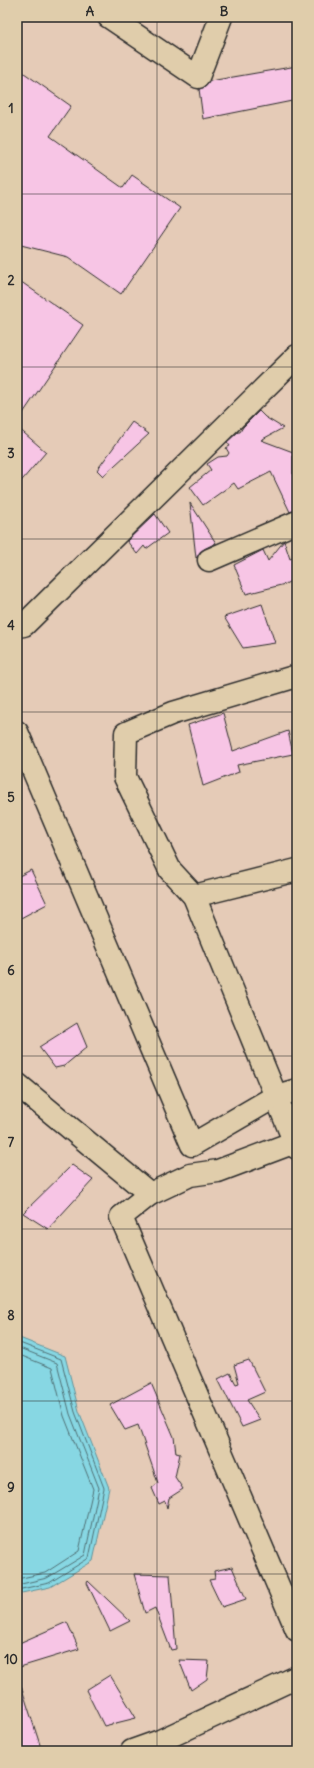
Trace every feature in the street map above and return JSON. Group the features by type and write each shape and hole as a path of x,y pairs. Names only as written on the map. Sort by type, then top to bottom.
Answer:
{"street":[{"path":"109,17 198,77 221,17"},
{"path":"19,629 297,356"},
{"path":"209,560 297,522"},
{"path":"297,676 173,713 126,733 125,776 170,870 194,896 296,1145 218,1171 190,1175 150,1194 121,1217 297,1630"},
{"path":"17,732 192,1145 276,1096 297,1090"},
{"path":"194,896 297,870"},
{"path":"17,1084 150,1194"},
{"path":"132,1751 160,1741 297,1677"}],"water":[{"path":"17,1337 65,1356 79,1411 109,1488 93,1561 50,1587 17,1594"}],"building":[{"path":"297,66 297,100 203,119 199,89 205,87 210,81"},
{"path":"17,68 71,106 50,136 123,188 132,175 180,208 121,294 68,257 17,244"},
{"path":"17,279 83,325 17,422"},
{"path":"259,411 265,417 283,428 261,440 293,452 293,474 297,472 297,510 290,512 271,472 238,489 234,483 203,505 190,487 211,470 207,464 218,457 227,456 229,453 226,448 230,446 227,442 238,432 240,432"},
{"path":"132,422 149,434 103,476 97,470"},
{"path":"17,427 46,452 17,486"},
{"path":"190,503 216,543 204,549 196,558"},
{"path":"155,514 168,533 146,549 144,546 137,554 127,541"},
{"path":"284,541 290,559 297,556 297,578 285,584 246,594 234,565 263,550 268,561"},
{"path":"262,604 275,643 243,648 224,617"},
{"path":"223,713 233,751 288,731 293,754 237,765 239,772 203,786 188,725"},
{"path":"31,870 47,904 17,920 17,877"},
{"path":"77,1023 87,1047 64,1066 55,1068 39,1047"},
{"path":"72,1165 93,1180 48,1229 23,1213"},
{"path":"249,1360 265,1392 247,1400 260,1420 242,1427 218,1379 230,1373 236,1384 239,1383 234,1365"},
{"path":"151,1383 174,1437 176,1453 180,1454 175,1477 183,1489 169,1498 167,1508 165,1501 159,1504 152,1488 158,1483 138,1425 125,1430 110,1405"},
{"path":"232,1567 246,1599 222,1607 209,1580 215,1579 214,1571"},
{"path":"134,1574 170,1575 176,1649 171,1650 155,1608 145,1613"},
{"path":"88,1581 130,1621 110,1631 87,1583"},
{"path":"67,1622 79,1649 20,1667 17,1656 17,1644"},
{"path":"179,1660 209,1661 207,1679 191,1690"},
{"path":"110,1675 136,1718 104,1726 86,1690"},
{"path":"21,1686 42,1751 17,1751 17,1687"}]}
